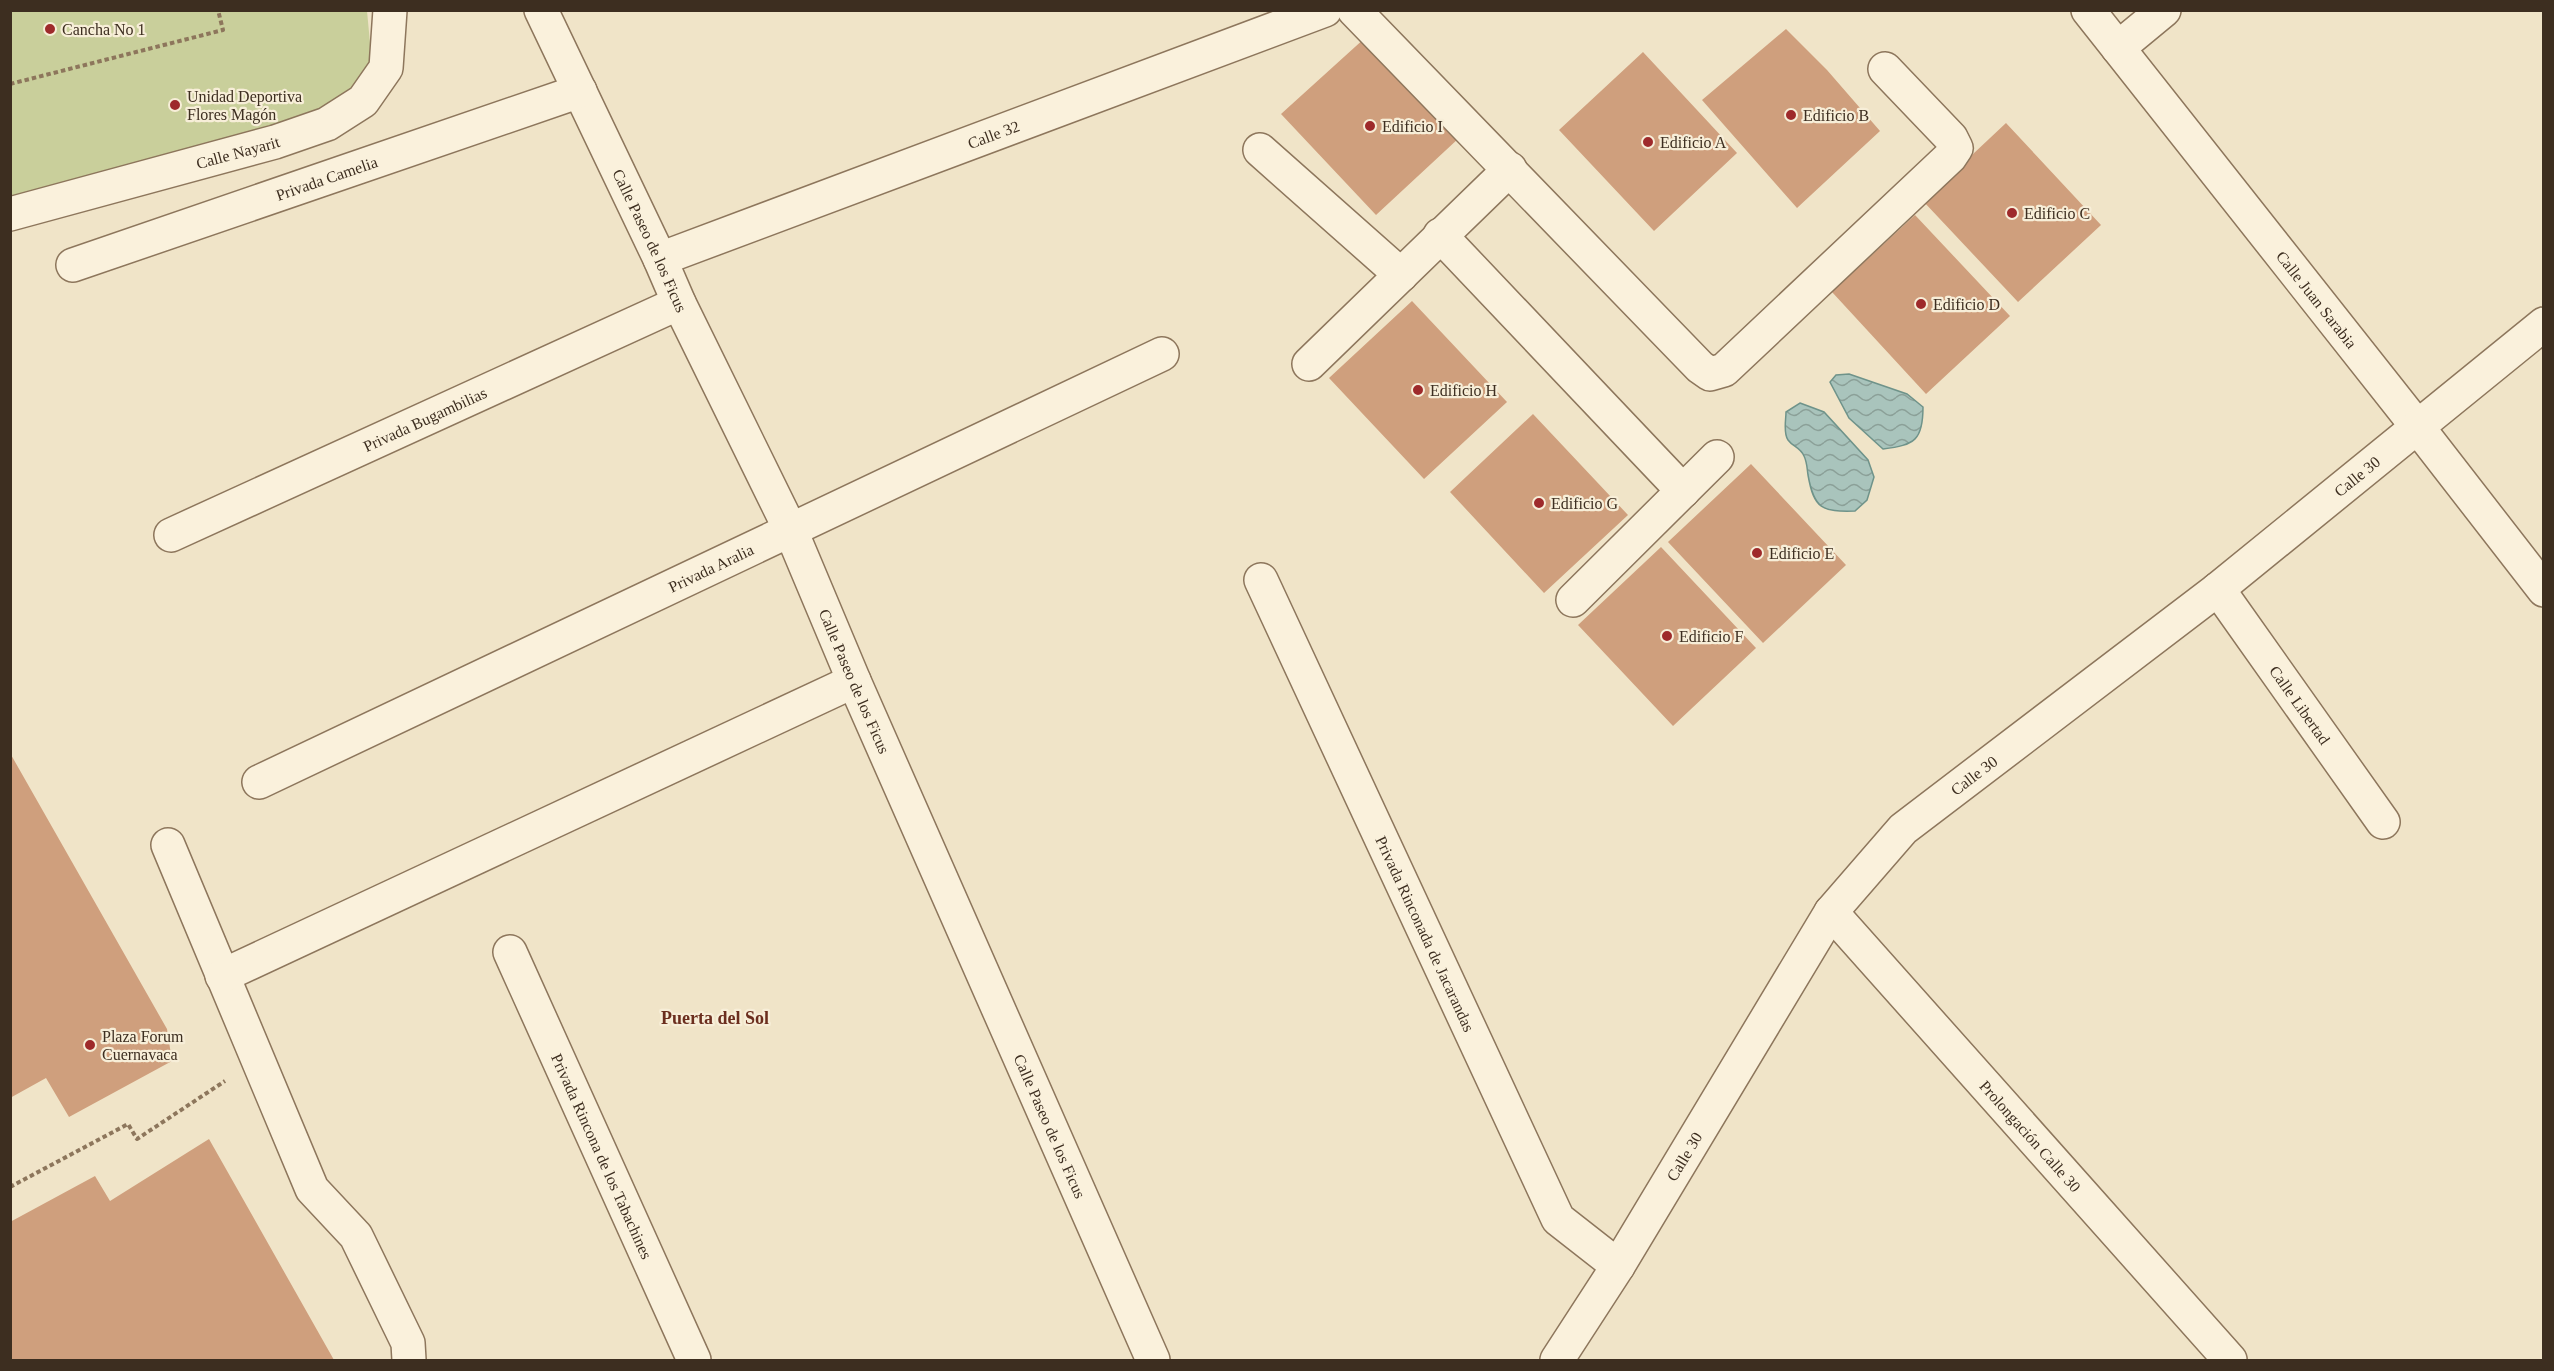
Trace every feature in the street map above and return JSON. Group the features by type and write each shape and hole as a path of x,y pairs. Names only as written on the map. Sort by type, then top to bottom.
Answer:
{"street":[{"name":"Calle Nayarit","path":"10,214 275,142 327,124 363,101 386,69 390,10"},
{"name":"Calle Paseo de los Ficus","path":"541,10 679,303 791,531 854,681 1153,1360"},
{"name":"Calle 32","path":"660,259 1325,10"},
{"path":"1354,10 1700,367 1710,374 1724,370 1950,157 1956,148 1951,138 1885,69"},
{"name":"Calle Juan Sarabia","path":"2088,10 2544,590"},
{"path":"2118,48 2164,10"},
{"name":"Privada Camelia","path":"73,265 580,91"},
{"path":"1260,150 1401,275"},
{"path":"1308,364 1510,169"},
{"path":"1440,235 1683,491"},
{"name":"Privada Bugambilias","path":"171,535 679,303"},
{"name":"Calle 30","path":"1557,1360 1618,1266 1831,912 1903,829 2218,589 2416,425 2544,324"},
{"name":"Privada Aralia","path":"259,782 1162,354"},
{"path":"1573,600 1717,457"},
{"name":"Privada Rinconada de Jacarandas","path":"1261,579 1558,1220 1618,1266"},
{"name":"Calle Libertad","path":"2218,589 2383,822"},
{"path":"222,976 854,681"},
{"path":"168,845 312,1190 356,1236 408,1343 410,1360"},
{"name":"Prolongación Calle 30","path":"1831,912 2230,1360"},
{"name":"Privada Rincona de los Tabachines","path":"510,952 694,1360"}],"path":[{"path":"10,84 223,30 218,10"},
{"path":"10,1187 128,1124 137,1139 257,1060"}],"green space":[{"name":"Unidad Deportiva Flores Magón","path":"11,11 367,11 372,64 353,92 326,119 11,205"}],"water":[{"path":"1849,374 1907,394 1923,407 1921,427 1915,439 1910,443 1883,449 1849,418 1830,382 1836,375"},
{"path":"1800,403 1824,412 1868,460 1874,477 1867,500 1855,511 1827,509 1817,502 1813,495 1804,456 1788,440 1786,434 1786,412"}],"building":[{"name":"Edificio B","path":"1786,29 1827,70 1880,131 1797,208 1702,100"},
{"name":"Edificio I","path":"1366,37 1459,138 1376,215 1281,114"},
{"name":"Edificio A","path":"1643,52 1737,153 1654,231 1559,130"},
{"name":"Edificio C","path":"2006,123 2101,225 2018,302 1923,201"},
{"name":"Edificio D","path":"1915,215 2010,316 1926,394 1832,292"},
{"name":"Edificio H","path":"1412,301 1507,402 1424,479 1329,378"},
{"name":"Edificio G","path":"1533,414 1628,515 1544,593 1450,492"},
{"name":"Edificio E","path":"1751,464 1846,565 1763,643 1668,542"},
{"name":"Edificio F","path":"1661,547 1756,648 1673,726 1578,625"},
{"path":"10,753 167,1029 172,1061 69,1117 46,1078 10,1098"},
{"path":"209,1139 334,1360 10,1360 10,1222 95,1176 110,1201"}],"place":[{"name":"Cancha No 1","path":"50,29"},
{"name":"Unidad Deportiva Flores Magón","path":"175,105"},
{"name":"Edificio B","path":"1791,115"},
{"name":"Edificio I","path":"1370,126"},
{"name":"Edificio A","path":"1648,142"},
{"name":"Edificio C","path":"2012,213"},
{"name":"Edificio D","path":"1921,304"},
{"name":"Edificio H","path":"1418,390"},
{"name":"Edificio G","path":"1539,503"},
{"name":"Edificio E","path":"1757,553"},
{"name":"Edificio F","path":"1667,636"},
{"name":"Plaza Forum Cuernavaca","path":"90,1045"}],"district":[{"name":"Puerta del Sol","path":"715,1018"}]}
